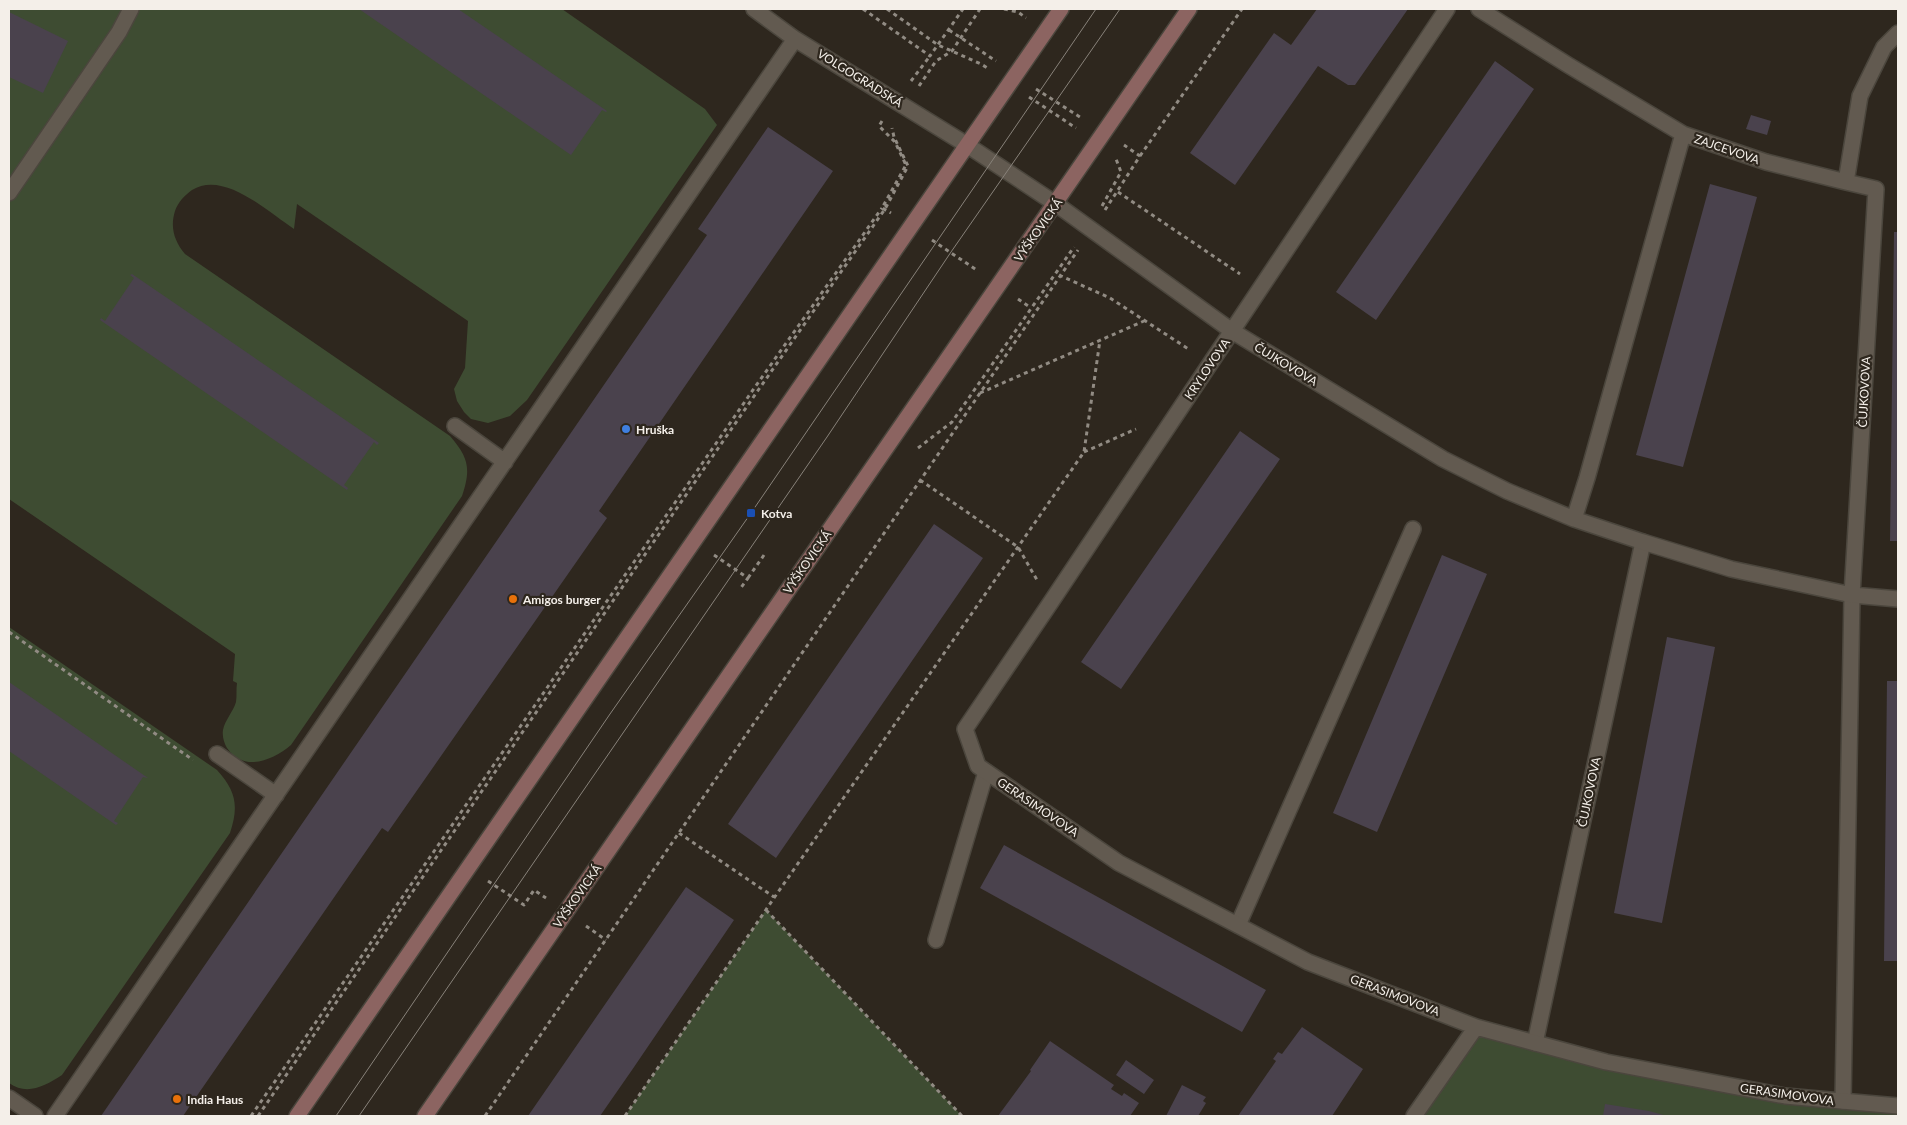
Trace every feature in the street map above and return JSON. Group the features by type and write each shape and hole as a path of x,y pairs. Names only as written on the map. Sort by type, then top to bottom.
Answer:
{"street":[{"path":"9,193 119,32 131,9"},
{"name":"VOLGOGRADSKÁ","path":"754,9 796,39 967,145"},
{"path":"297,1116 1061,9"},
{"name":"VÝŠKOVICKÁ","path":"425,1116 1190,9"},
{"name":"KRYLOVOVA","path":"965,729 1447,9"},
{"name":"ZAJCEVOVA","path":"1479,9 1684,134 1766,162 1876,189"},
{"path":"1846,182 1860,96 1884,46 1898,33"},
{"path":"55,1116 796,39"},
{"path":"1574,519 1590,469 1684,134"},
{"name":"ČUJKOVOVA","path":"967,145 1056,204 1232,331 1443,459 1508,491 1574,519 1731,569 1852,595 1898,599"},
{"name":"ČUJKOVOVA","path":"1843,1101 1852,595 1876,189"},
{"path":"455,426 505,462"},
{"path":"1238,925 1413,529"},
{"name":"ČUJKOVOVA","path":"1535,1043 1643,542"},
{"name":"GERASIMOVOVA","path":"965,729 978,766 1119,863 1308,962 1476,1027 1606,1062 1785,1096 1898,1106"},
{"path":"217,754 276,795"},
{"path":"936,940 986,772"},
{"path":"1414,1116 1476,1027"},
{"path":"9,1098 35,1116"}],"path":[{"path":"863,9 930,56"},
{"path":"887,9 938,45"},
{"path":"258,1116 758,389 885,209 908,166 894,137 892,125 900,104 930,56 964,9"},
{"path":"900,104 936,61 952,51 980,9"},
{"path":"485,1116 979,394 1058,274 1118,192 1140,156 1242,9"},
{"path":"948,30 1140,156"},
{"path":"1118,192 1260,288"},
{"path":"251,1116 749,395 882,208"},
{"path":"1058,274 1110,298 1210,364"},
{"path":"915,451 952,422 1031,308"},
{"path":"979,394 1144,321"},
{"path":"625,1116 1084,452 1100,340"},
{"path":"1084,452 1179,410"},
{"path":"920,480 1018,547 1051,602"},
{"path":"707,550 748,578"},
{"path":"740,589 764,555"},
{"path":"9,632 195,762"},
{"path":"679,833 774,898"},
{"path":"766,910 962,1116"}],"green space":[{"path":"9,9 562,9 705,109 717,125 527,400 510,416 488,423 471,419 464,412 457,401 454,389 465,368 468,321 297,204 294,229 259,204 231,189 218,185 205,185 192,190 184,196 175,211 173,228 178,244 185,254 450,436 465,458 466,464 467,478 462,496 291,745 267,759 250,762 242,760 234,756 224,742 224,726 235,706 236,700 237,683 233,681 235,654 9,499"},
{"path":"9,627 217,770 232,792 235,807 230,833 62,1075 43,1086 29,1089 22,1089 9,1083"},
{"path":"766,910 962,1116 625,1116"},
{"path":"1476,1027 1606,1062 1898,1106 1898,1116 1414,1116"}],"building":[{"path":"359,9 458,9 607,111 602,110 571,155"},
{"path":"1317,9 1408,9 1355,85 1348,85 1318,66 1235,185 1190,153 1274,33 1291,45"},
{"path":"9,12 68,41 43,93 9,77"},
{"path":"1495,61 1534,89 1376,320 1336,292"},
{"path":"1751,115 1771,121 1767,135 1746,129"},
{"path":"768,127 833,171 599,511 607,518 388,832 382,828 183,1116 101,1116 707,235 698,229"},
{"path":"1710,184 1757,197 1683,467 1636,455"},
{"path":"1894,232 1898,232 1898,541 1890,541"},
{"path":"132,274 379,443 377,445 374,442 344,485 348,488 347,490 100,320 101,318 105,321 134,278 130,275"},
{"path":"1240,431 1280,459 1121,689 1081,662"},
{"path":"934,524 983,558 776,858 728,824"},
{"path":"1442,555 1487,574 1377,832 1333,813"},
{"path":"1667,637 1715,647 1662,923 1614,913"},
{"path":"1887,681 1898,681 1898,961 1884,961"},
{"path":"9,682 148,778 143,777 114,821 118,823 116,825 9,751"},
{"path":"1004,845 1266,990 1242,1032 980,888"},
{"path":"686,887 734,920 632,1070 600,1116 528,1116"},
{"path":"1302,1027 1363,1069 1332,1116 1238,1116 1276,1061 1273,1059 1278,1052 1282,1054"},
{"path":"1050,1041 1114,1085 1111,1089 1122,1096 1124,1093 1139,1103 1130,1116 998,1116"},
{"path":"1126,1060 1154,1080 1144,1094 1116,1075"},
{"path":"1182,1085 1206,1097 1203,1101 1206,1103 1198,1116 1166,1116"},
{"path":"1605,1104 1649,1111 1667,1116 1603,1116"}],"tram line":[{"path":"336,1116 610,714 751,513 1096,9"},
{"path":"359,1116 827,437 951,252 1120,9"}],"place":[{"name":"Hruška","path":"626,429"},
{"name":"Kotva","path":"751,513"},
{"name":"Amigos burger","path":"513,599"},
{"name":"India Haus","path":"177,1099"}]}
